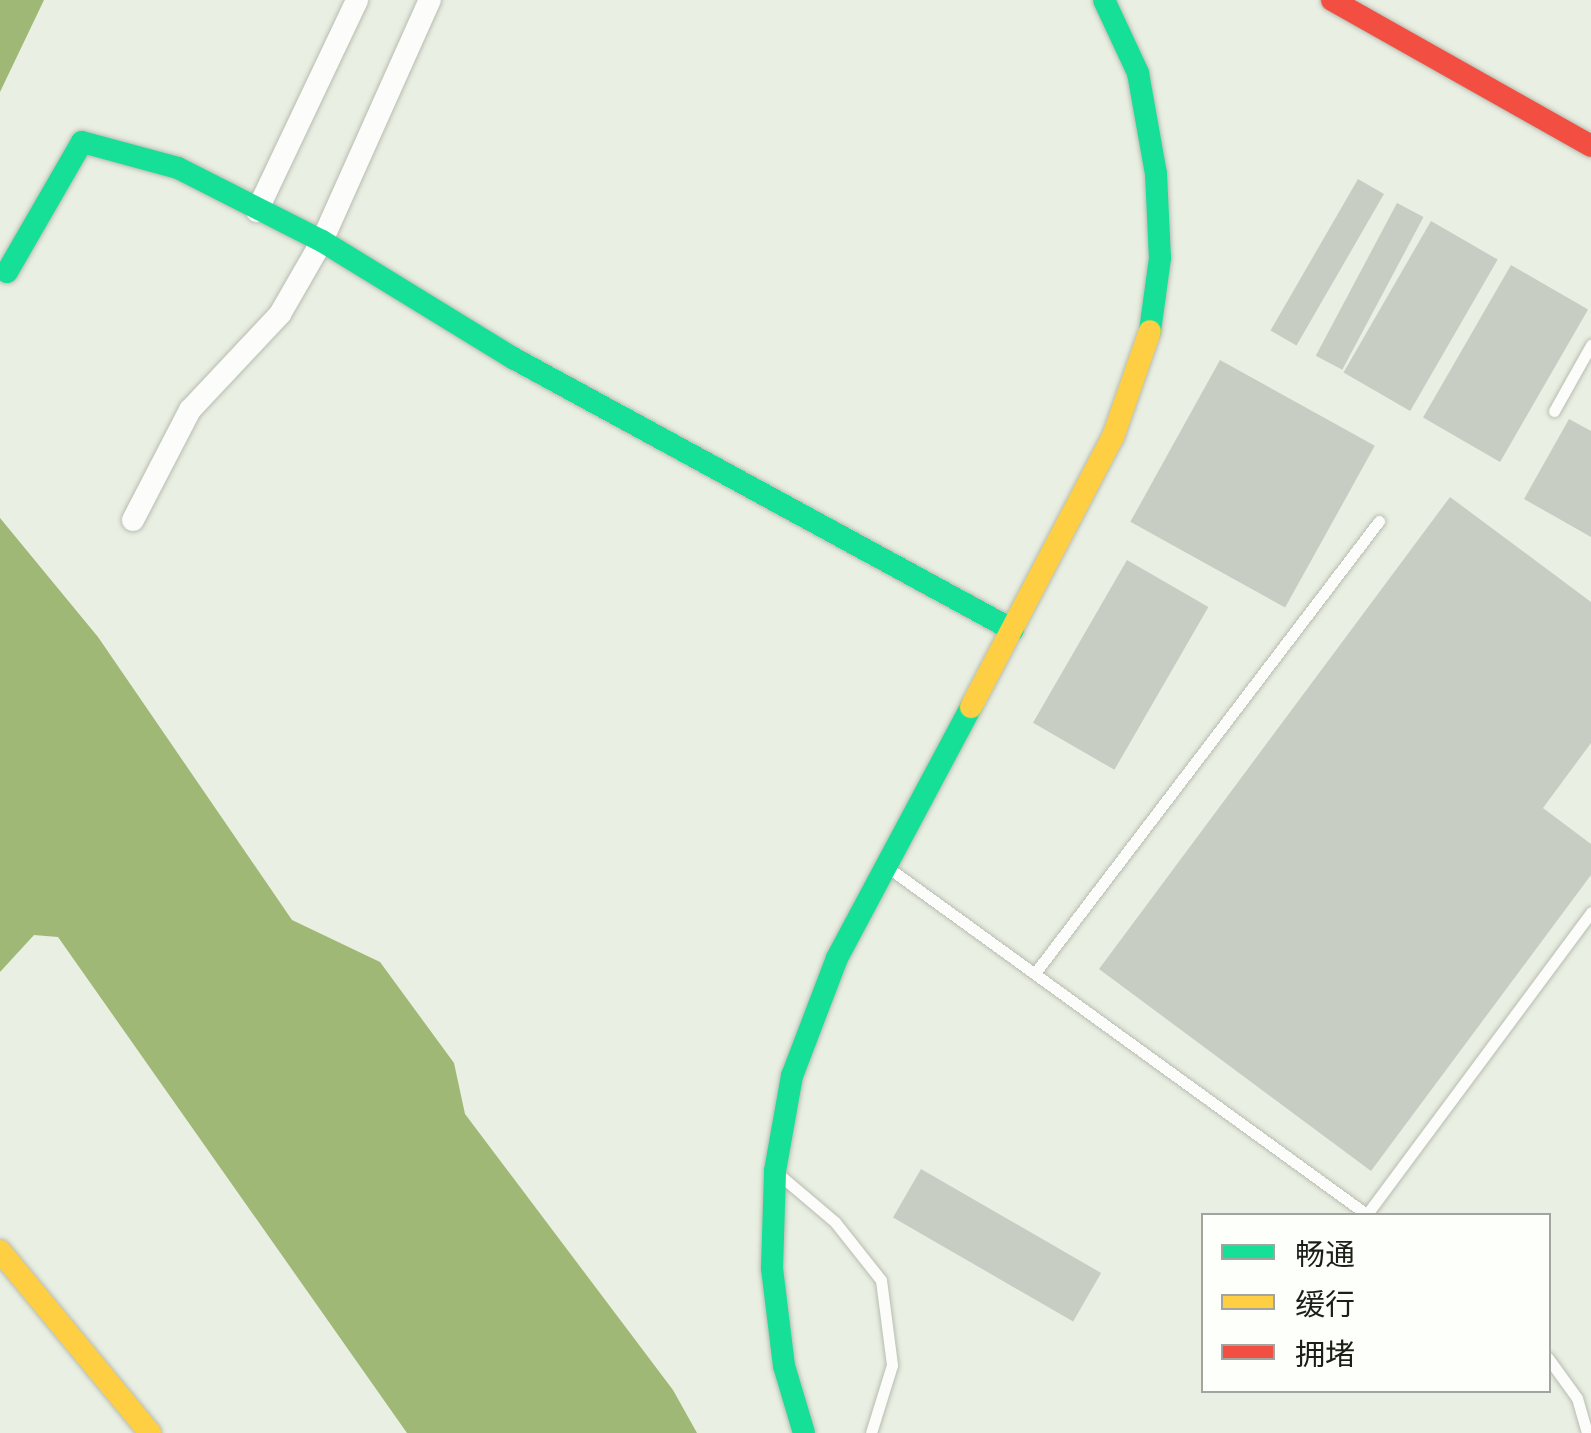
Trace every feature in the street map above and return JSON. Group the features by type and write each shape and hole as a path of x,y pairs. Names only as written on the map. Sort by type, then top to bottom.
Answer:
{"street":[{"path":"257,211 358,0"},
{"path":"132,520 190,410 280,314 322,241 430,0"},
{"path":"804,1433 784,1366 772,1268 775,1171 792,1076 837,958 1113,437 1148,342 1160,258 1156,174 1138,73 1104,0"},
{"path":"1332,0 1369,9 1591,146"},
{"path":"7,272 82,142 178,168 322,241 513,358 1012,630"},
{"path":"0,1251 150,1433"}],"lane":[{"path":"1554,411 1591,345"},
{"path":"1034,974 1379,521"},
{"path":"886,866 1365,1213"},
{"path":"1369,1213 1591,912"},
{"path":"775,1171 835,1222 881,1280 892,1365 871,1433"},
{"path":"1551,1362 1576,1398 1587,1433"}],"shaded area":[{"path":"0,0 44,0 0,92"},
{"path":"0,518 98,637 292,920 380,962 454,1063 465,1114 673,1390 697,1433 407,1433 58,937 34,935 0,972"}],"building":[{"path":"1358,179 1384,194 1296,346 1270,331"},
{"path":"1397,203 1423,217 1342,370 1316,356"},
{"path":"1431,221 1498,260 1410,411 1344,373"},
{"path":"1511,265 1588,310 1500,462 1423,417"},
{"path":"1220,360 1375,446 1285,608 1130,522"},
{"path":"1569,419 1591,431 1591,537 1524,499"},
{"path":"1450,497 1591,602 1591,743 1543,808 1591,844 1591,875 1371,1171 1099,969"},
{"path":"1127,560 1208,607 1114,770 1033,723"},
{"path":"921,1169 1101,1273 1073,1321 893,1217"}],"traffic: fast":[{"path":"1104,0 1138,73 1156,174 1160,258 1150,331"},
{"path":"7,272 82,142 178,168 322,241 513,358 1013,630"},
{"path":"804,1433 784,1366 772,1268 775,1171 792,1076 837,958 971,707"}],"traffic: slow":[{"path":"971,707 1113,437 1150,331"},
{"path":"0,1251 150,1433"}],"traffic: jam":[{"path":"1332,0 1591,146"}]}
